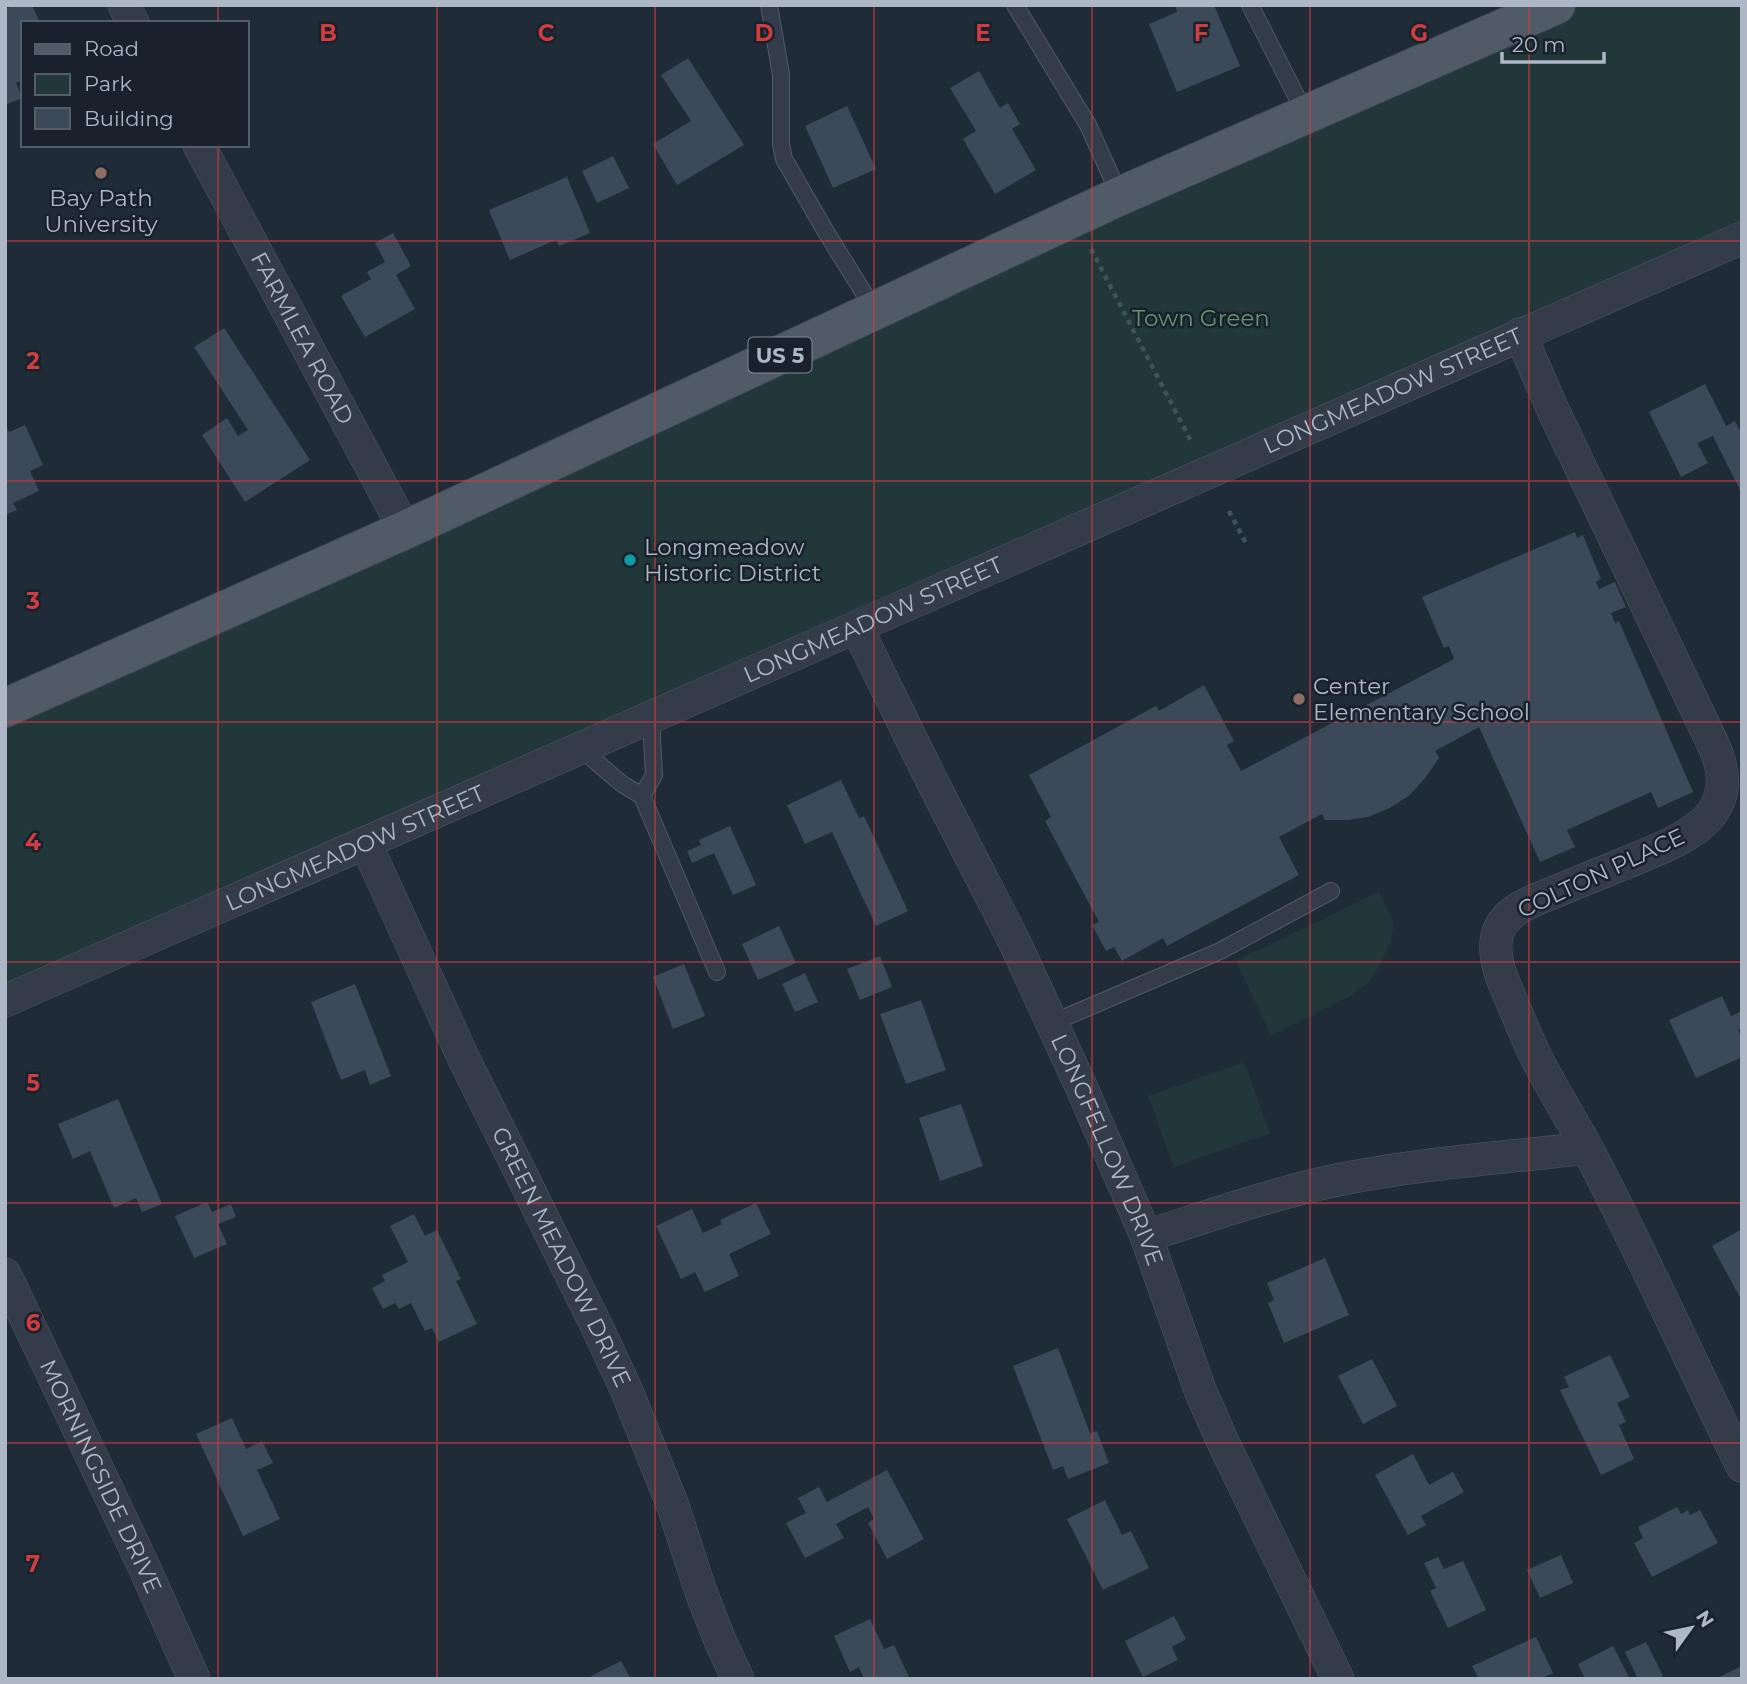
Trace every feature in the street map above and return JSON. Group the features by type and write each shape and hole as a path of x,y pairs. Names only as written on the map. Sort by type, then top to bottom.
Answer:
{"main road":[{"name":"US 5","path":"5,708 405,530 1120,196 1556,5"}],"street":[{"path":"124,5 132,21"},
{"name":"FARMLEA ROAD","path":"200,147 405,530"},
{"name":"LONGMEADOW STREET","path":"5,1001 1742,238"},
{"name":"COLTON PLACE","path":"1520,334 1553,410 1718,755 1723,772 1721,795 1717,805 1696,829 1670,844 1533,901 1507,916 1498,930 1498,966 1536,1058 1587,1148 1742,1466"},
{"name":"LONGFELLOW DRIVE","path":"858,628 1015,943 1080,1084 1146,1236 1181,1340 1211,1415 1338,1679"},
{"name":"GREEN MEADOW DRIVE","path":"366,844 462,1055 599,1331 673,1506 701,1592 738,1679"},
{"path":"1146,1236 1276,1195 1337,1180 1409,1168 1587,1148"},
{"name":"MORNINGSIDE DRIVE","path":"5,1274 129,1534 194,1679"}],"lane":[{"path":"769,5 781,75 781,144 784,159 875,311"},
{"path":"1015,5 1088,125 1120,196"},
{"path":"1250,5 1306,115"},
{"path":"642,796 654,775 651,719"},
{"path":"581,749 622,784 642,796 718,972"},
{"path":"1052,1023 1220,951 1331,891"}],"path":[{"path":"1087,242 1196,450"},
{"path":"1228,511 1247,545"}],"green space":[{"name":"Town Green","path":"1556,5 1742,5 1742,238 5,1001 5,708"},
{"path":"1379,892 1394,923 1391,940 1381,964 1369,982 1347,998 1271,1036 1236,961"},
{"path":"1244,1062 1270,1133 1174,1167 1148,1096"}],"building":[{"path":"14,5 32,5 39,21 21,21 21,81 16,83 21,98 5,105 5,9"},
{"path":"1175,5 1214,5 1240,66 1177,92 1149,24 1177,12"},
{"path":"688,58 744,145 677,185 653,144 691,121 661,75"},
{"path":"979,71 1000,108 1008,103 1020,124 1012,129 1036,170 995,194 963,139 976,131 950,88"},
{"path":"847,106 876,169 833,188 805,126"},
{"path":"613,156 629,188 597,203 582,171"},
{"path":"567,177 590,233 559,246 556,240 510,260 489,210"},
{"path":"393,233 411,266 396,275 415,309 365,337 341,296 371,279 367,272 385,262 375,243"},
{"path":"224,328 310,460 245,502 202,435 227,418 238,436 248,430 194,347"},
{"path":"1705,384 1726,426 1735,421 1742,435 1742,494 1713,436 1697,443 1708,463 1681,477 1649,412"},
{"path":"5,423 9,432 25,425 43,465 30,471 39,491 13,503 17,510 5,515"},
{"path":"1575,532 1577,538 1583,535 1601,579 1596,582 1599,589 1615,582 1626,607 1611,613 1615,623 1619,621 1693,792 1658,808 1651,792 1567,830 1575,847 1540,862 1479,727 1435,751 1439,758 1426,777 1410,795 1390,808 1368,817 1349,820 1325,820 1322,814 1279,837 1299,875 1167,946 1163,938 1122,961 1114,947 1106,951 1092,925 1099,922 1045,821 1051,817 1029,775 1156,706 1159,711 1204,685 1234,741 1227,745 1241,771 1454,659 1449,646 1444,648 1422,597"},
{"path":"841,780 859,818 864,816 908,911 876,926 832,832 805,844 787,805"},
{"path":"730,826 756,885 733,895 714,853 692,863 687,851 701,845 699,840"},
{"path":"779,926 796,963 758,980 742,944"},
{"path":"880,956 892,987 860,1000 847,969"},
{"path":"684,964 705,1016 673,1029 653,977"},
{"path":"805,973 818,1002 795,1012 782,984"},
{"path":"355,984 391,1076 370,1085 365,1070 341,1080 311,1002"},
{"path":"1722,996 1731,1016 1742,1011 1742,1028 1738,1030 1742,1037 1742,1057 1696,1078 1669,1020"},
{"path":"921,1000 946,1070 906,1084 880,1014"},
{"path":"118,1099 162,1204 142,1212 136,1198 114,1208 90,1151 73,1159 58,1124"},
{"path":"961,1104 983,1166 940,1181 919,1118"},
{"path":"207,1202 212,1212 231,1204 236,1217 218,1224 227,1244 194,1258 175,1216"},
{"path":"756,1203 771,1234 729,1254 739,1276 705,1292 695,1272 681,1279 656,1226 692,1209 703,1233 722,1224 720,1220"},
{"path":"414,1214 425,1236 437,1230 461,1279 456,1281 477,1324 439,1342 432,1328 425,1331 411,1303 399,1309 395,1303 383,1309 372,1288 385,1281 382,1275 408,1262 390,1226"},
{"path":"1742,1229 1742,1301 1712,1246"},
{"path":"1325,1258 1349,1315 1284,1343 1268,1303 1274,1300 1267,1283"},
{"path":"1058,1348 1090,1433 1097,1431 1109,1463 1068,1479 1063,1466 1053,1470 1013,1366"},
{"path":"1610,1355 1630,1397 1617,1403 1626,1422 1619,1425 1634,1459 1601,1475 1560,1390 1569,1387 1564,1377"},
{"path":"1372,1359 1397,1406 1363,1424 1338,1376"},
{"path":"232,1418 246,1449 262,1441 273,1463 257,1470 280,1519 243,1536 196,1434"},
{"path":"1413,1454 1429,1485 1453,1472 1464,1492 1421,1516 1426,1525 1408,1535 1375,1475"},
{"path":"887,1470 924,1539 887,1559 868,1523 874,1519 868,1507 836,1524 844,1538 805,1558 786,1523 806,1513 798,1498 819,1487 827,1502"},
{"path":"1105,1500 1122,1535 1131,1531 1149,1568 1103,1590 1067,1519"},
{"path":"1677,1507 1681,1514 1688,1510 1690,1515 1700,1510 1718,1543 1652,1577 1634,1543 1643,1538 1638,1527"},
{"path":"1561,1555 1573,1583 1540,1598 1527,1570"},
{"path":"1438,1557 1444,1569 1463,1561 1486,1610 1448,1628 1430,1591 1436,1588 1424,1563"},
{"path":"1174,1616 1186,1639 1172,1647 1178,1660 1143,1677 1125,1641"},
{"path":"870,1619 884,1649 894,1645 910,1679 864,1679 859,1667 850,1672 834,1636"},
{"path":"1536,1637 1553,1673 1541,1679 1479,1679 1472,1666"},
{"path":"1646,1642 1663,1676 1657,1679 1638,1679 1625,1652"},
{"path":"1613,1646 1629,1677 1585,1679 1578,1664"},
{"path":"621,1661 631,1679 593,1679 591,1676"},
{"path":"1742,1666 1742,1679 1715,1679"}],"place":[{"name":"Bay Path University","path":"101,173"},
{"name":"Longmeadow Historic District","path":"630,560"},
{"name":"Center Elementary School","path":"1299,699"}]}
